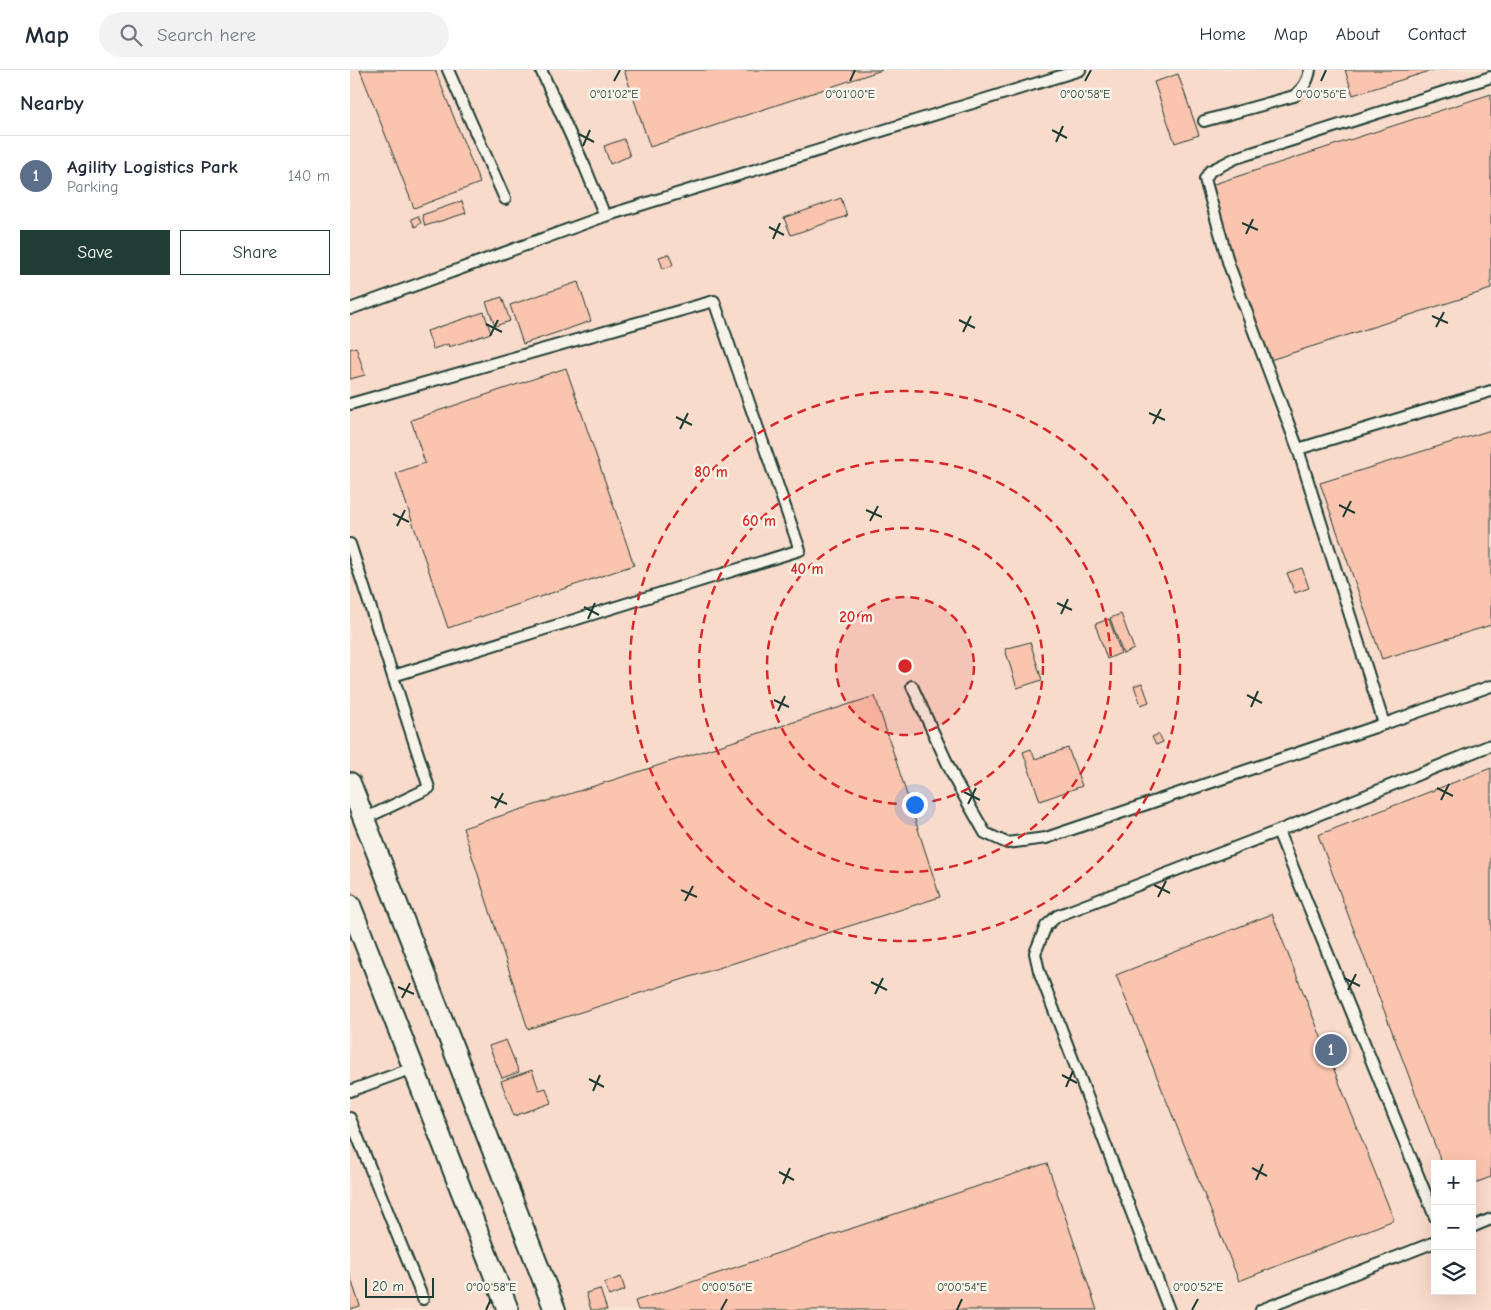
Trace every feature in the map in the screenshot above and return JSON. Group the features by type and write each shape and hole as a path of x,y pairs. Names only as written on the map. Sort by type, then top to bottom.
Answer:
{"street":[{"path":"350,783 556,1310"},
{"path":"350,904 508,1310"}],"lane":[{"path":"448,70 505,199"},
{"path":"541,70 585,167 604,216"},
{"path":"350,308 604,216 1080,70"},
{"path":"1204,122 1294,96 1304,88 1310,70"},
{"path":"1384,724 1298,450 1229,265 1205,179 1210,171 1236,158 1491,77"},
{"path":"350,404 714,301 800,550 393,676"},
{"path":"1298,450 1491,391"},
{"path":"350,544 429,788 364,818"},
{"path":"912,686 956,782 985,833 1007,843 1046,838 1491,686"},
{"path":"1169,1310 1043,980 1035,953 1046,926 1057,916 1278,831 1491,745"},
{"path":"1278,831 1431,1207"},
{"path":"350,1091 413,1068"},
{"path":"350,1118 423,1299"},
{"path":"1476,1225 1491,1219"},
{"path":"1260,1310 1431,1244"}],"shaded area":[{"path":"350,70 1491,70 1491,1310 350,1310"}],"building":[{"path":"360,70 435,70 480,183 414,208"},
{"path":"624,70 882,70 650,147"},
{"path":"1345,70 1433,70 1353,95"},
{"path":"1178,74 1199,135 1175,143 1154,82"},
{"path":"1491,94 1491,289 1267,361 1208,186"},
{"path":"624,139 630,156 610,164 604,146"},
{"path":"841,198 847,216 791,235 784,218"},
{"path":"462,201 466,213 425,226 422,215"},
{"path":"418,216 421,223 415,227 411,219"},
{"path":"669,254 673,265 663,269 659,257"},
{"path":"578,282 591,321 523,344 510,305"},
{"path":"502,297 510,321 495,326 486,302"},
{"path":"484,312 491,333 449,347 448,344 433,349 427,331"},
{"path":"356,347 365,375 350,379 350,349"},
{"path":"566,368 634,565 448,628 396,473 425,463 411,420"},
{"path":"1491,430 1491,625 1382,659 1320,483"},
{"path":"1302,568 1309,588 1295,593 1287,573"},
{"path":"1121,614 1134,649 1123,654 1110,618"},
{"path":"1109,619 1121,653 1107,659 1095,624"},
{"path":"1030,642 1042,680 1017,688 1005,649"},
{"path":"1142,683 1149,702 1141,705 1134,686"},
{"path":"875,696 940,897 528,1029 463,828"},
{"path":"1159,734 1163,742 1156,745 1152,737"},
{"path":"1068,748 1082,786 1040,801 1023,752 1031,749 1035,759"},
{"path":"1491,768 1491,1177 1476,1183 1476,1160 1440,1160 1318,835"},
{"path":"1272,914 1394,1220 1239,1281 1116,975"},
{"path":"506,1040 519,1072 502,1078 489,1046"},
{"path":"532,1070 539,1090 546,1088 551,1103 514,1116 501,1081"},
{"path":"1047,1163 1097,1310 638,1310 635,1301"},
{"path":"350,1276 360,1306 350,1309"},
{"path":"621,1277 625,1290 609,1296 604,1283"},
{"path":"600,1289 607,1310 591,1310 586,1293"}],"place":[{"name":"Agility Logistics Park","path":"1331,1050"}]}
